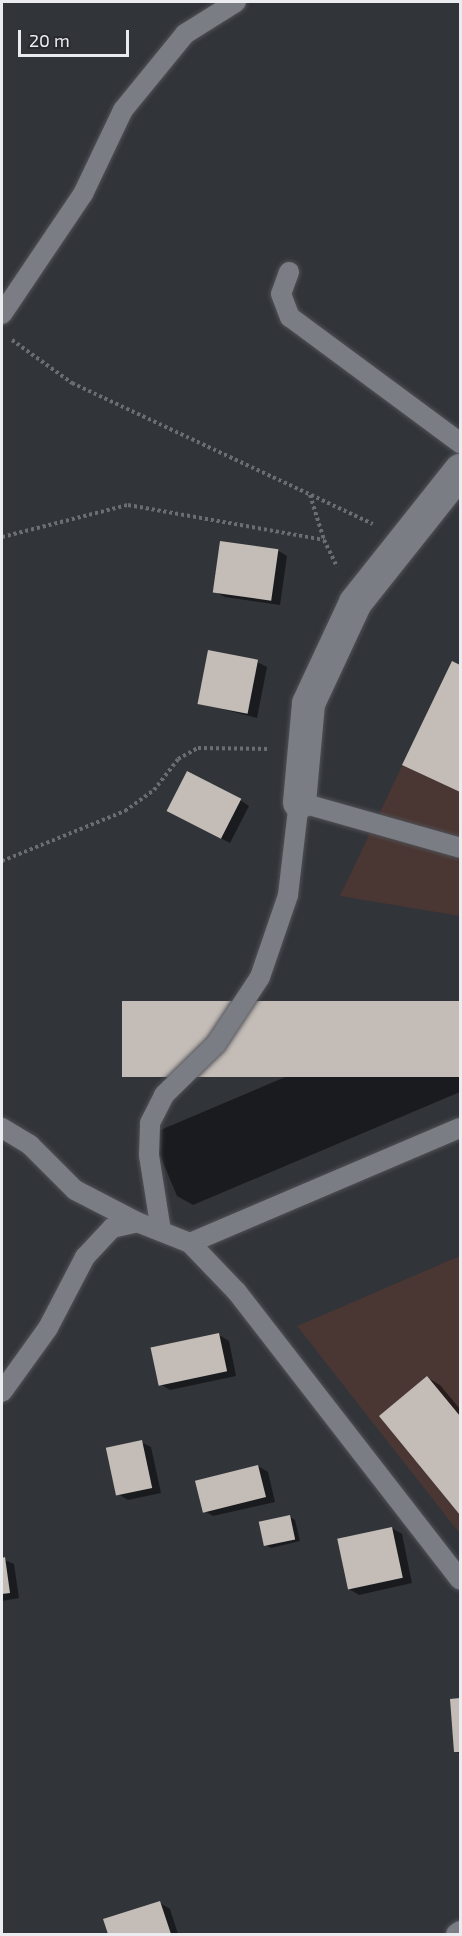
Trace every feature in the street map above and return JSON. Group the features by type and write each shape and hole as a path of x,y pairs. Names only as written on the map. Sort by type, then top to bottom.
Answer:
{"street":[{"path":"298,802 308,703 355,602 460,470"}],"lane":[{"path":"2,314 83,194 123,110 185,34 236,2"},
{"path":"289,272 281,294 290,317 460,443"},
{"path":"161,1231 149,1155 150,1123 164,1095 216,1044 260,976 288,895 298,802 460,848"},
{"path":"2,1128 30,1145 75,1190 137,1222 190,1243 237,1292 460,1580"},
{"path":"190,1243 460,1128"},
{"path":"2,1392 48,1328 85,1257 112,1228 137,1222"},
{"path":"456,1935 460,1931"}],"path":[{"path":"2,333 72,382 405,539"},
{"path":"310,495 324,540 355,602"},
{"path":"2,537 128,505 324,540"},
{"path":"2,861 125,811 154,790 178,759 198,748 303,749"}],"shaded area":[{"path":"452,661 460,665 460,916 340,896"},
{"path":"460,1256 460,1534 297,1326"}],"building":[{"path":"220,541 278,549 271,601 213,592"},
{"path":"208,650 258,660 248,714 198,704"},
{"path":"452,661 460,665 460,792 402,765"},
{"path":"187,771 241,799 221,839 167,811"},
{"path":"122,1001 460,1001 460,1077 122,1077"},
{"path":"219,1333 227,1371 159,1386 151,1348"},
{"path":"427,1376 460,1416 460,1515 379,1416"},
{"path":"142,1440 152,1488 116,1496 106,1448"},
{"path":"258,1465 266,1497 203,1513 195,1481"},
{"path":"290,1515 295,1539 264,1546 259,1522"},
{"path":"392,1527 403,1578 348,1590 337,1539"},
{"path":"5,1557 10,1593 2,1594 2,1558"},
{"path":"460,1698 460,1752 454,1752 450,1699"},
{"path":"160,1901 171,1934 108,1934 103,1919"}]}
